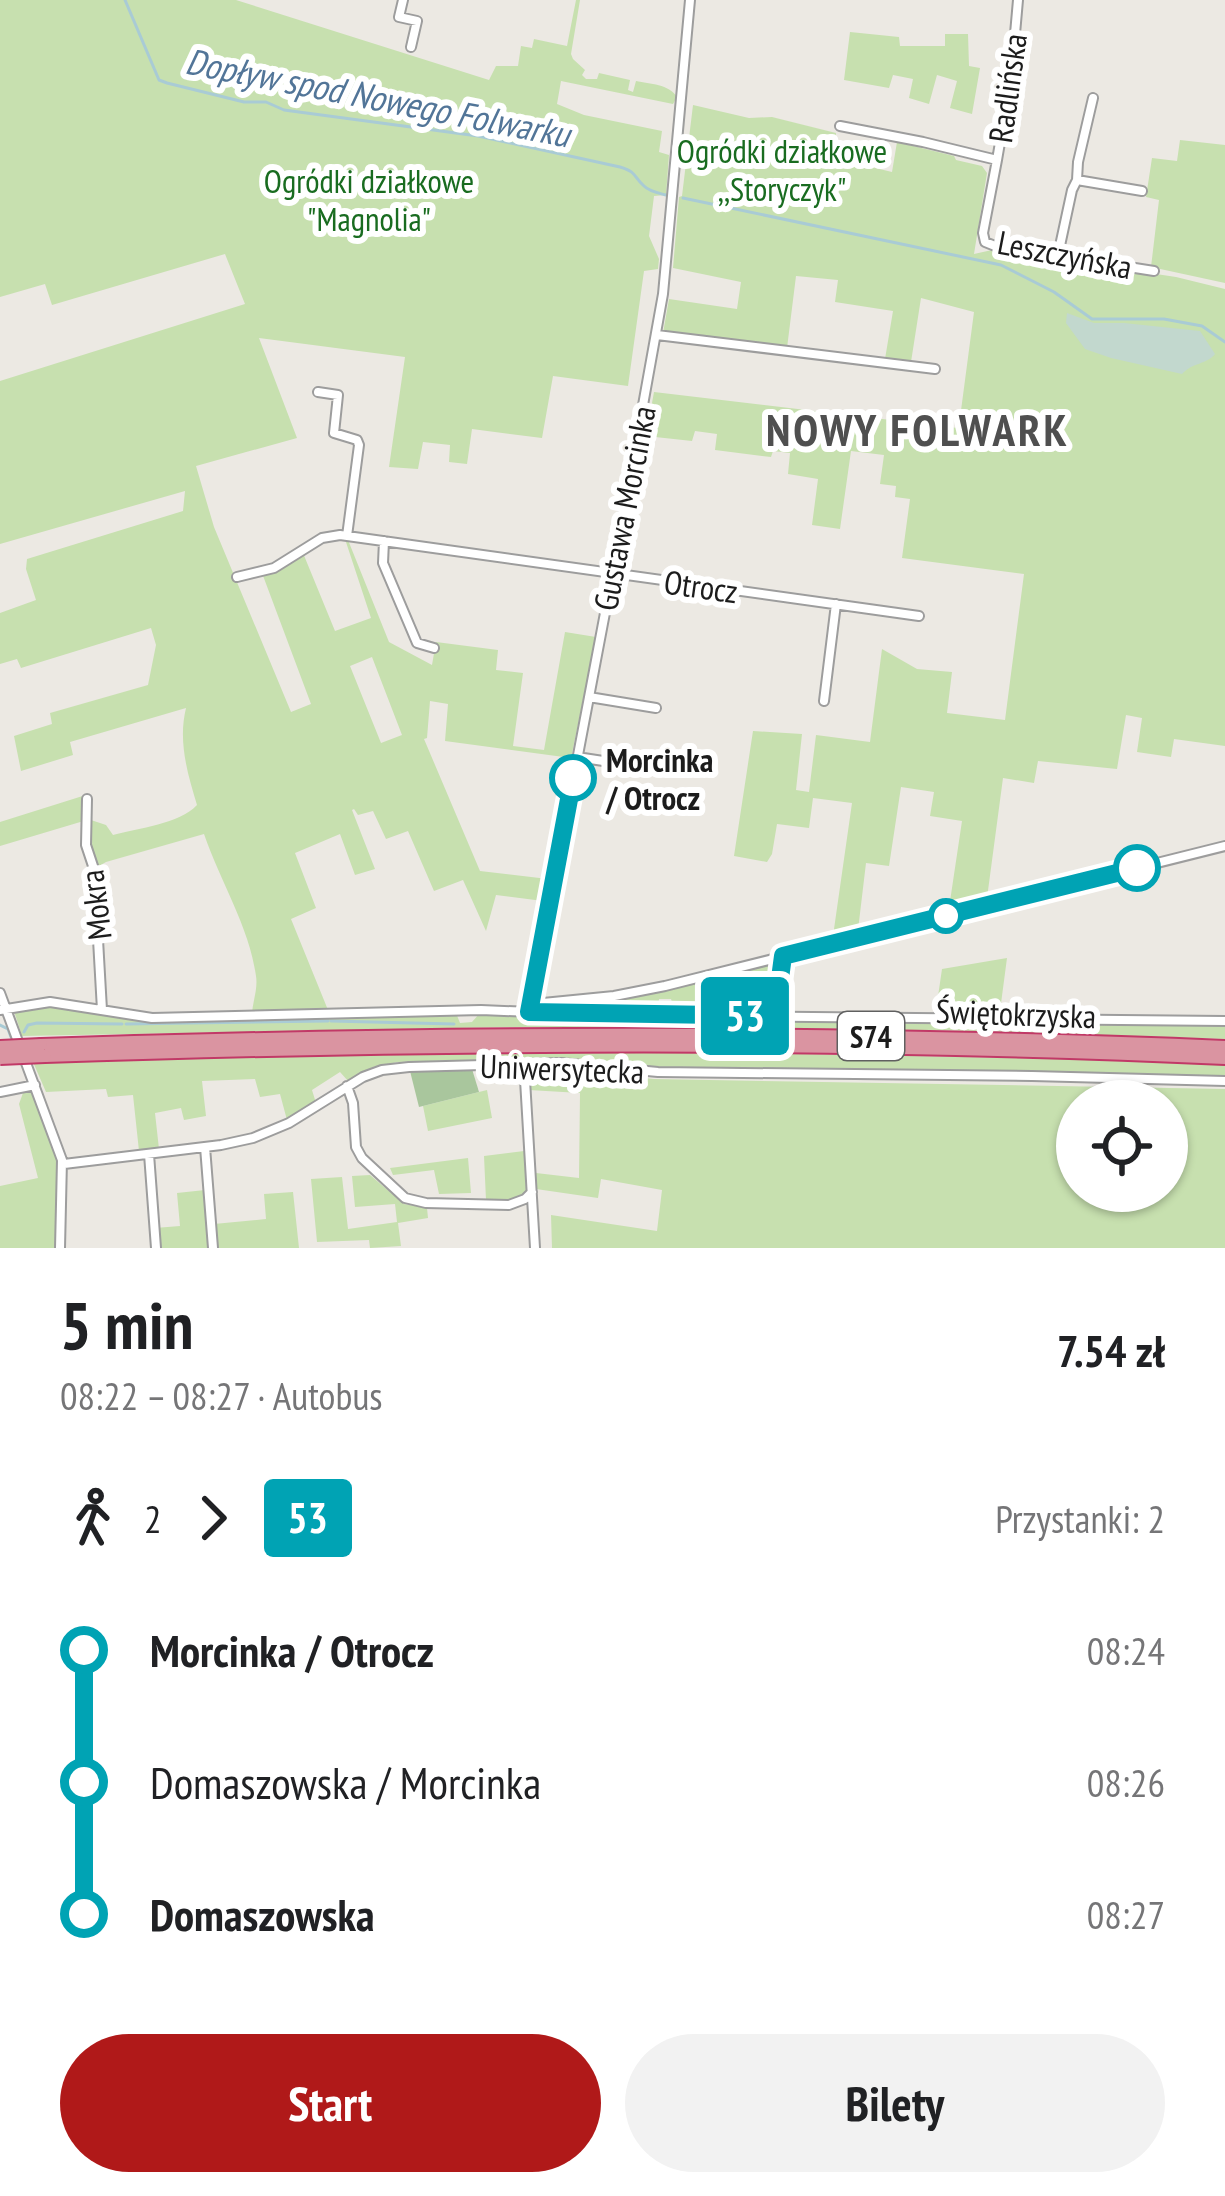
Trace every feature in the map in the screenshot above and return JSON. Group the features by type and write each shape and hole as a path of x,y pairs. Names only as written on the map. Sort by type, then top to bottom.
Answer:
{"highway":[{"name":"Świętokrzyska","path":"517,1041 886,1036 1225,1047"},
{"name":"Świętokrzyska","path":"517,1041 1225,1058"},
{"name":"S74","path":"0,1047 517,1041"},
{"name":"S74","path":"0,1058 44,1050"}],"street":[{"path":"403,0 399,17 417,21 412,47"},
{"name":"Gustawa Morcinka","path":"529,1012 656,335 690,0"},
{"name":"Radlińska","path":"840,126 997,160 1018,0"},
{"path":"1058,255 1093,98"},
{"name":"Leszczyńska","path":"997,160 985,242 1154,272"},
{"path":"1077,180 1142,191"},
{"path":"656,335 935,369"},
{"path":"237,577 274,568 322,538 343,536 359,445 357,440 334,433 338,395 318,392"},
{"name":"Otrocz","path":"343,536 919,616"},
{"path":"384,541 383,562 417,643 434,648"},
{"path":"824,701 836,604"},
{"path":"589,697 656,707"},
{"path":"577,757 650,768"},
{"name":"Mokra","path":"87,800 86,845 94,869 102,1010"},
{"path":"543,1004 638,992 1225,846"},
{"path":"775,1016 783,956"},
{"path":"0,993 64,1164 60,1248"},
{"path":"3,1009 50,1001 166,1018 515,1011 1225,1021"},
{"path":"524,1063 536,1248"},
{"name":"Uniwersytecka","path":"64,1164 238,1142 270,1132 374,1072 394,1068 524,1063 658,1072 1225,1081"},
{"path":"0,1092 35,1085"},
{"path":"347,1086 356,1147 405,1198 427,1204 509,1205 532,1192"},
{"path":"205,1147 212,1248"},
{"path":"149,1154 156,1248"}],"green space":[{"name":"Ogródki działkowe \"Magnolia\"","path":"0,0 236,0 489,80 496,66 518,66 521,46 532,48 534,39 567,46 576,0 580,0 571,54 585,70 586,79 597,79 599,73 630,80 628,90 633,92 636,81 674,93 673,104 561,81 557,104 584,115 662,131 659,152 669,155 666,195 654,196 649,236 658,269 644,271 628,386 553,376 542,438 472,429 467,464 449,462 450,445 423,442 418,469 389,467 405,357 259,338 297,438 196,466 214,527 291,712 311,704 262,573 279,569 303,553 335,631 371,618 345,539 389,642 432,665 436,642 498,650 496,670 523,673 513,746 544,750 565,632 596,637 571,758 445,741 448,704 430,701 424,739 480,871 548,879 543,901 496,895 486,931 463,880 434,891 408,831 386,839 373,811 358,815 354,809 375,869 355,875 340,834 295,853 316,908 291,919 328,1010 252,1013 256,981 252,957 204,834 94,869 87,820 0,846 0,822 89,794 88,819 106,825 113,835 169,821 197,805 183,744 186,708 70,742 73,755 21,771 14,736 52,724 50,713 148,685 156,645 151,628 21,668 17,659 0,664 0,613 36,600 27,559 183,511 185,491 0,544 0,381 245,304 225,254 52,305 45,284 0,297","holes":["372,657 402,735 381,743 350,666"]},
{"path":"850,32 899,37 900,46 945,46 945,34 968,34 969,66 980,68 972,114 950,108 957,81 937,75 929,104 909,98 913,79 893,75 889,88 844,80"},
{"name":"Ogródki działkowe ,,Storyczyk\"","path":"693,105 836,133 834,158 892,172 897,142 982,166 987,173 974,254 1010,252 1225,289 1225,746 1174,739 1171,757 1137,752 1142,718 1126,715 1117,769 1038,761 1034,783 1003,778 987,898 949,908 962,821 930,816 934,792 901,787 889,866 866,863 858,930 833,936 852,803 813,798 809,828 777,824 767,862 734,856 753,731 802,734 796,790 809,792 816,735 870,742 882,649 917,669 952,672 947,713 1005,720 1024,574 902,558 910,499 895,497 896,486 880,484 884,455 851,451 840,529 812,525 818,479 788,474 790,453 773,451 771,457 715,450 717,434 695,431 692,441 646,436 654,392 958,428 960,418 974,312 921,298 911,362 885,359 893,311 835,302 838,280 796,276 787,348 663,333 669,299 737,309 741,282 673,268"},
{"path":"1180,140 1225,145 1225,283 1151,267 1159,200 1146,197 1152,158 1177,161"},
{"path":"1067,313 1094,323 1200,331 1215,354 1182,374 1111,358 1085,349 1066,323"},
{"path":"1007,958 1000,1011 936,1010 942,969"},
{"path":"770,963 777,972 769,1009 680,1012 671,999 659,999 658,1007 650,1012 542,1009 534,999 546,1007 624,998"},
{"path":"44,1005 158,1021 456,1013 460,1023 472,1022 480,1013 550,1018 1225,1025 1225,1039 710,1027 22,1036 14,1011"},
{"path":"645,1051 1177,1061 1225,1064 1225,1078 659,1069 527,1058 398,1062 373,1067 348,1081 340,1072 312,1090 316,1103 287,1120 280,1094 260,1097 255,1079 202,1081 206,1116 184,1120 181,1108 155,1113 159,1149 139,1151 133,1095 108,1097 106,1089 46,1092 33,1062 413,1053"},
{"path":"472,1069 479,1092 419,1107 410,1071"},
{"path":"527,1070 654,1079 1056,1086 1056,1212 1188,1212 1188,1088 1225,1089 1225,1248 552,1248 551,1215 657,1231 662,1190 601,1179 598,1198 536,1189 536,1173 579,1178 580,1093 529,1090"},
{"path":"487,1090 492,1118 428,1131 423,1106"},
{"path":"28,1092 36,1100 59,1164 57,1248 0,1248 0,1186 38,1178 19,1104"},
{"path":"524,1151 527,1192 509,1201 486,1200 484,1156"},
{"path":"468,1158 471,1193 439,1194 434,1170 393,1175 390,1168"},
{"path":"370,1175 404,1204 427,1208 428,1218 398,1223 401,1246 370,1248 369,1240 317,1242 311,1179 342,1177 348,1229 397,1222 395,1204 355,1207 352,1176"},
{"path":"205,1190 210,1248 156,1248 155,1228 180,1226 177,1193"},
{"path":"293,1192 299,1248 215,1248 214,1224 266,1219 264,1194"}],"waterway":[{"name":"Dopływ spod Nowego Folwarku","path":"125,0 159,80 167,83 244,102 266,102 284,110 478,136 620,167 649,190 666,195"},
{"name":"Dopływ spod Nowego Folwarku","path":"683,198 1001,265 1054,292 1092,319 1164,319 1202,326 1225,342"},
{"path":"126,1024 328,1021"},
{"path":"331,1021 454,1024"},
{"path":"24,1032 37,1023 122,1024"},
{"path":"0,1025 11,1037"}],"bus line":[{"name":"53","path":"573,778 529,1012 775,1016 783,956 1137,868"}],"place":[{"name":"Morcinka / Otrocz","path":"573,778"}],"district":[{"name":"NOWY FOLWARK","path":"918,429"}]}
